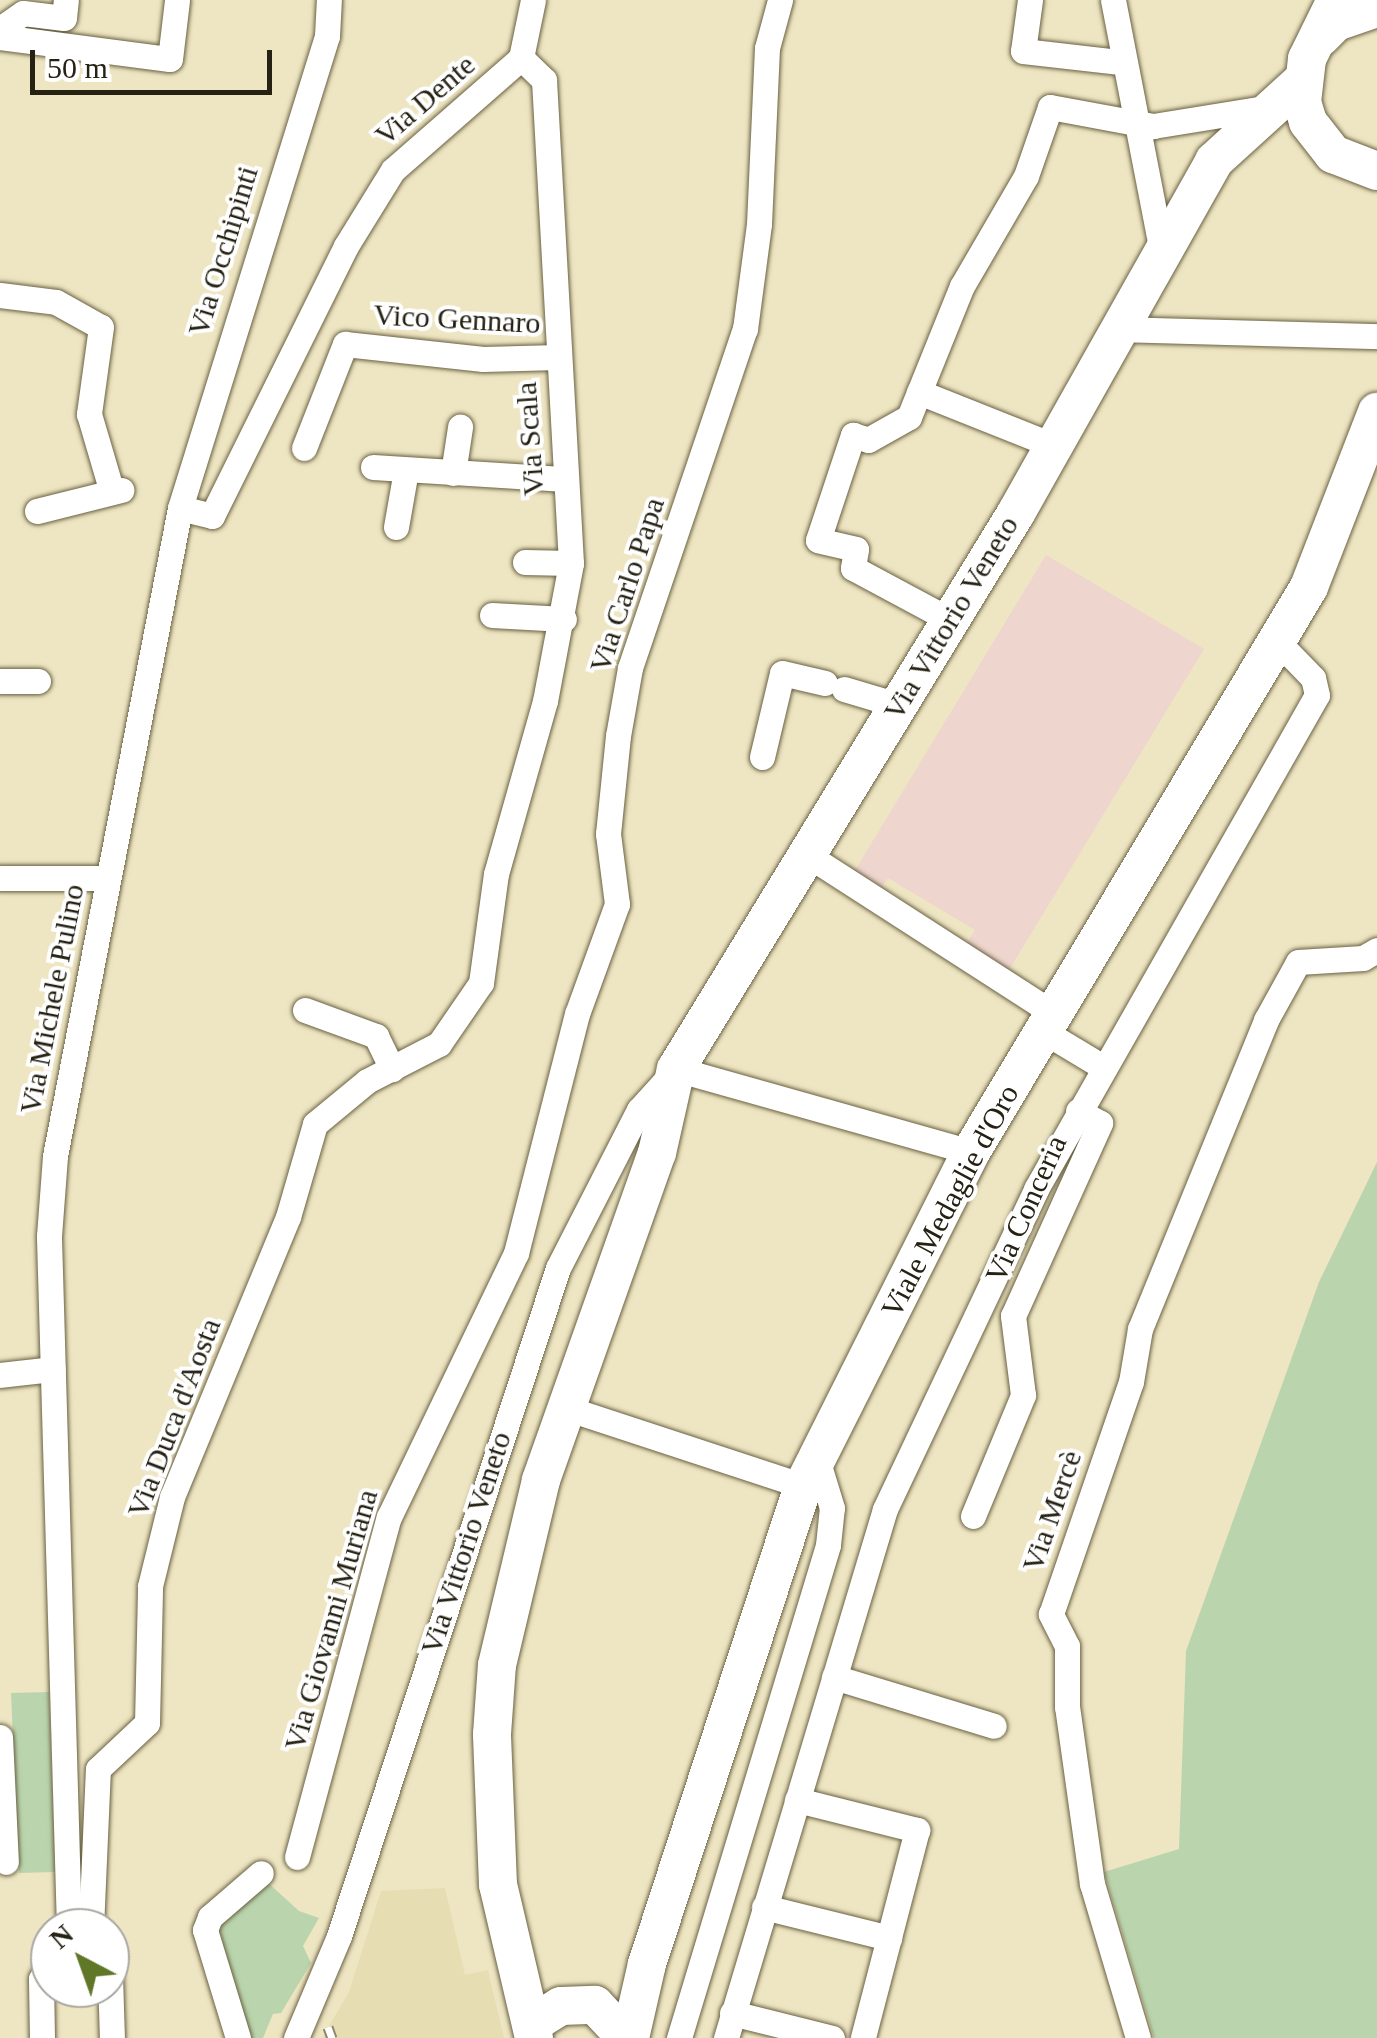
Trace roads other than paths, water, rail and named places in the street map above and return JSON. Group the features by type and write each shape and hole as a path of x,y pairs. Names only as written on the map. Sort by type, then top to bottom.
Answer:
{"street":[{"path":"0,29 23,13 64,18 66,0"},
{"path":"0,36 170,59 178,0"},
{"path":"522,58 533,0"},
{"name":"Via Carlo Papa","path":"467,1353 516,1253 533,1201 577,1014 617,904 608,834 630,668 744,329 759,224 768,48 780,0"},
{"path":"1030,0 1023,51 1120,62"},
{"path":"1113,0 1120,62 1162,252"},
{"path":"1336,0 1302,81 1308,122 1319,140 1351,165 1377,170"},
{"name":"Via Occhipinti","path":"180,508 331,8"},
{"path":"1319,39 1336,22 1377,8"},
{"name":"Via Dente","path":"180,508 212,516 346,246 392,170 522,58"},
{"name":"Via Scala","path":"392,1069 438,1044 481,983 496,874 564,619 571,564 544,80 522,58"},
{"name":"Via Vittorio Veneto","path":"296,2038 339,1936 558,1268 630,1125 676,1069 950,620 1055,446 1214,161 1302,81"},
{"path":"950,620 853,568 856,549 818,540 853,435 868,440 910,418 962,286 1026,176 1050,107 1153,126 1270,107"},
{"path":"0,295 56,302 101,327 89,414 117,491 36,511"},
{"path":"1120,330 1377,336"},
{"name":"Vico Gennaro","path":"304,448 345,344 483,359 558,357"},
{"path":"919,392 1055,446"},
{"name":"Viale Medaglie d'Oro","path":"628,2038 647,1964 810,1472 972,1152 1278,642 1316,571 1377,412"},
{"path":"453,474 460,428"},
{"path":"373,467 566,479"},
{"path":"396,528 406,470"},
{"name":"Via Michele Pulino","path":"68,1908 49,1236 55,1156 180,508"},
{"path":"525,562 571,564"},
{"path":"492,615 564,619"},
{"path":"832,2038 729,2026 885,1509 961,1341 1078,1111 1318,695 1313,678 1278,642"},
{"path":"762,758 782,673 898,705"},
{"path":"0,681 38,681"},
{"path":"806,854 1048,1022 1103,1067"},
{"path":"0,878 108,878"},
{"name":"Via Mercè","path":"1138,2038 1092,1884 1068,1726 1066,1646 1051,1614 1131,1382 1140,1329 1266,1020 1298,962 1363,958 1377,950"},
{"path":"305,1010 376,1036 392,1069"},
{"name":"Via Duca d'Aosta","path":"92,1908 98,1770 147,1723 150,1586 172,1498 288,1217 315,1124 392,1069"},
{"path":"676,1069 972,1152"},
{"name":"Via Vittorio Veneto","path":"533,2031 514,1966 493,1818 497,1665 520,1554 564,1407 657,1153 676,1069"},
{"name":"Via Conceria","path":"973,1516 1023,1395 1013,1316 1100,1123 1078,1111"},
{"path":"516,1253 558,1268"},
{"name":"Via Giovanni Muriana","path":"297,1857 389,1517 467,1353"},
{"path":"0,1375 53,1369"},
{"path":"564,1407 810,1472 832,1508 828,1546 679,2038"},
{"path":"834,1677 994,1726"},
{"path":"0,1737 6,1862"},
{"path":"797,1800 917,1830 863,2038"},
{"path":"238,2038 205,1930 229,1898 261,1873"},
{"path":"764,1907 889,1938"},
{"path":"533,2031 561,2006 595,2006 628,2038"},
{"path":"41,2008 42,2038"},
{"path":"111,2008 112,2038"}],"railway":[{"path":"328,2027 332,2038"}]}
